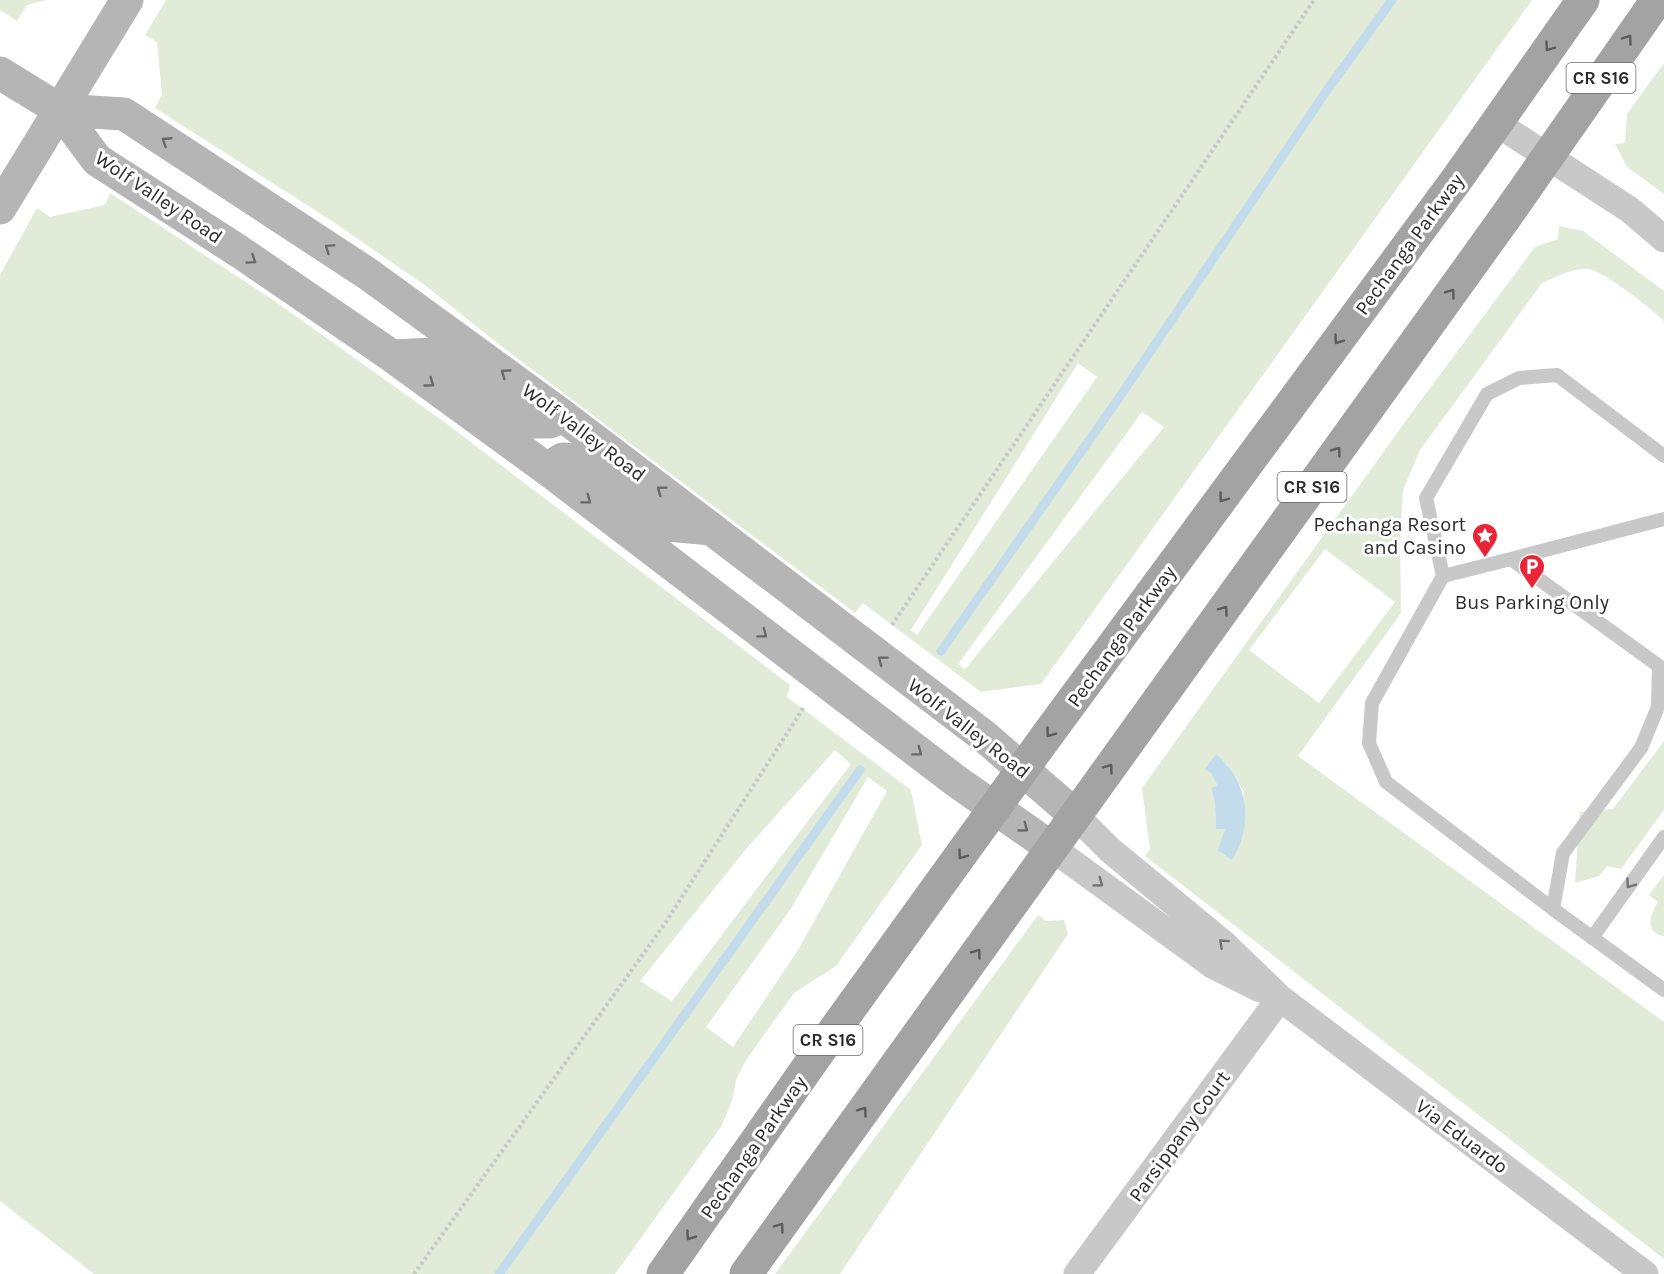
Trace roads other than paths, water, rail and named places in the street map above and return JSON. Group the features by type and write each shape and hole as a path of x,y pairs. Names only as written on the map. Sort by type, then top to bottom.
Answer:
{"main road":[{"path":"0,208 127,0"},
{"name":"Pechanga Parkway","path":"663,1274 815,1057 1496,123 1583,0"},
{"name":"CR S16","path":"746,1274 1657,0"},
{"name":"Wolf Valley Road","path":"0,73 60,110 97,160 240,252 392,356 551,472 956,781 1052,848"},
{"name":"Wolf Valley Road","path":"60,110 124,114 368,274 712,528 1025,770 1075,815"},
{"path":"392,356 434,354 531,422 550,422 558,418 559,413"},
{"path":"551,472 553,465 563,459 577,460 668,525 712,528"}],"street":[{"path":"1496,123 1630,210 1664,239"},
{"name":"Via Eduardo","path":"1075,815 1110,850 1224,944 1280,998 1645,1274"},
{"name":"Via Eduardo","path":"1052,848 1214,966 1280,998"},
{"name":"Parsippany Court","path":"1077,1274 1280,998"}],"lane":[{"path":"1664,456 1557,375 1519,378 1487,394 1426,498 1443,576 1372,703 1369,743 1386,782 1664,990"},
{"path":"1443,576 1664,519"},
{"path":"1511,559 1659,666 1658,707 1641,748 1563,853 1553,909"},
{"path":"1592,938 1664,837"}],"water":[{"path":"1216,754 1236,777 1245,804 1243,832 1232,860 1218,850 1225,829 1216,829 1215,803 1211,788 1218,786 1211,773 1205,769"}],"waterway":[{"path":"941,651 1121,395 1323,96 1392,0"},
{"path":"499,1274 860,770"}],"place":[{"name":"Pechanga Resort and Casino","path":"1485,559"},
{"name":"Bus Parking Only","path":"1532,590"}]}
